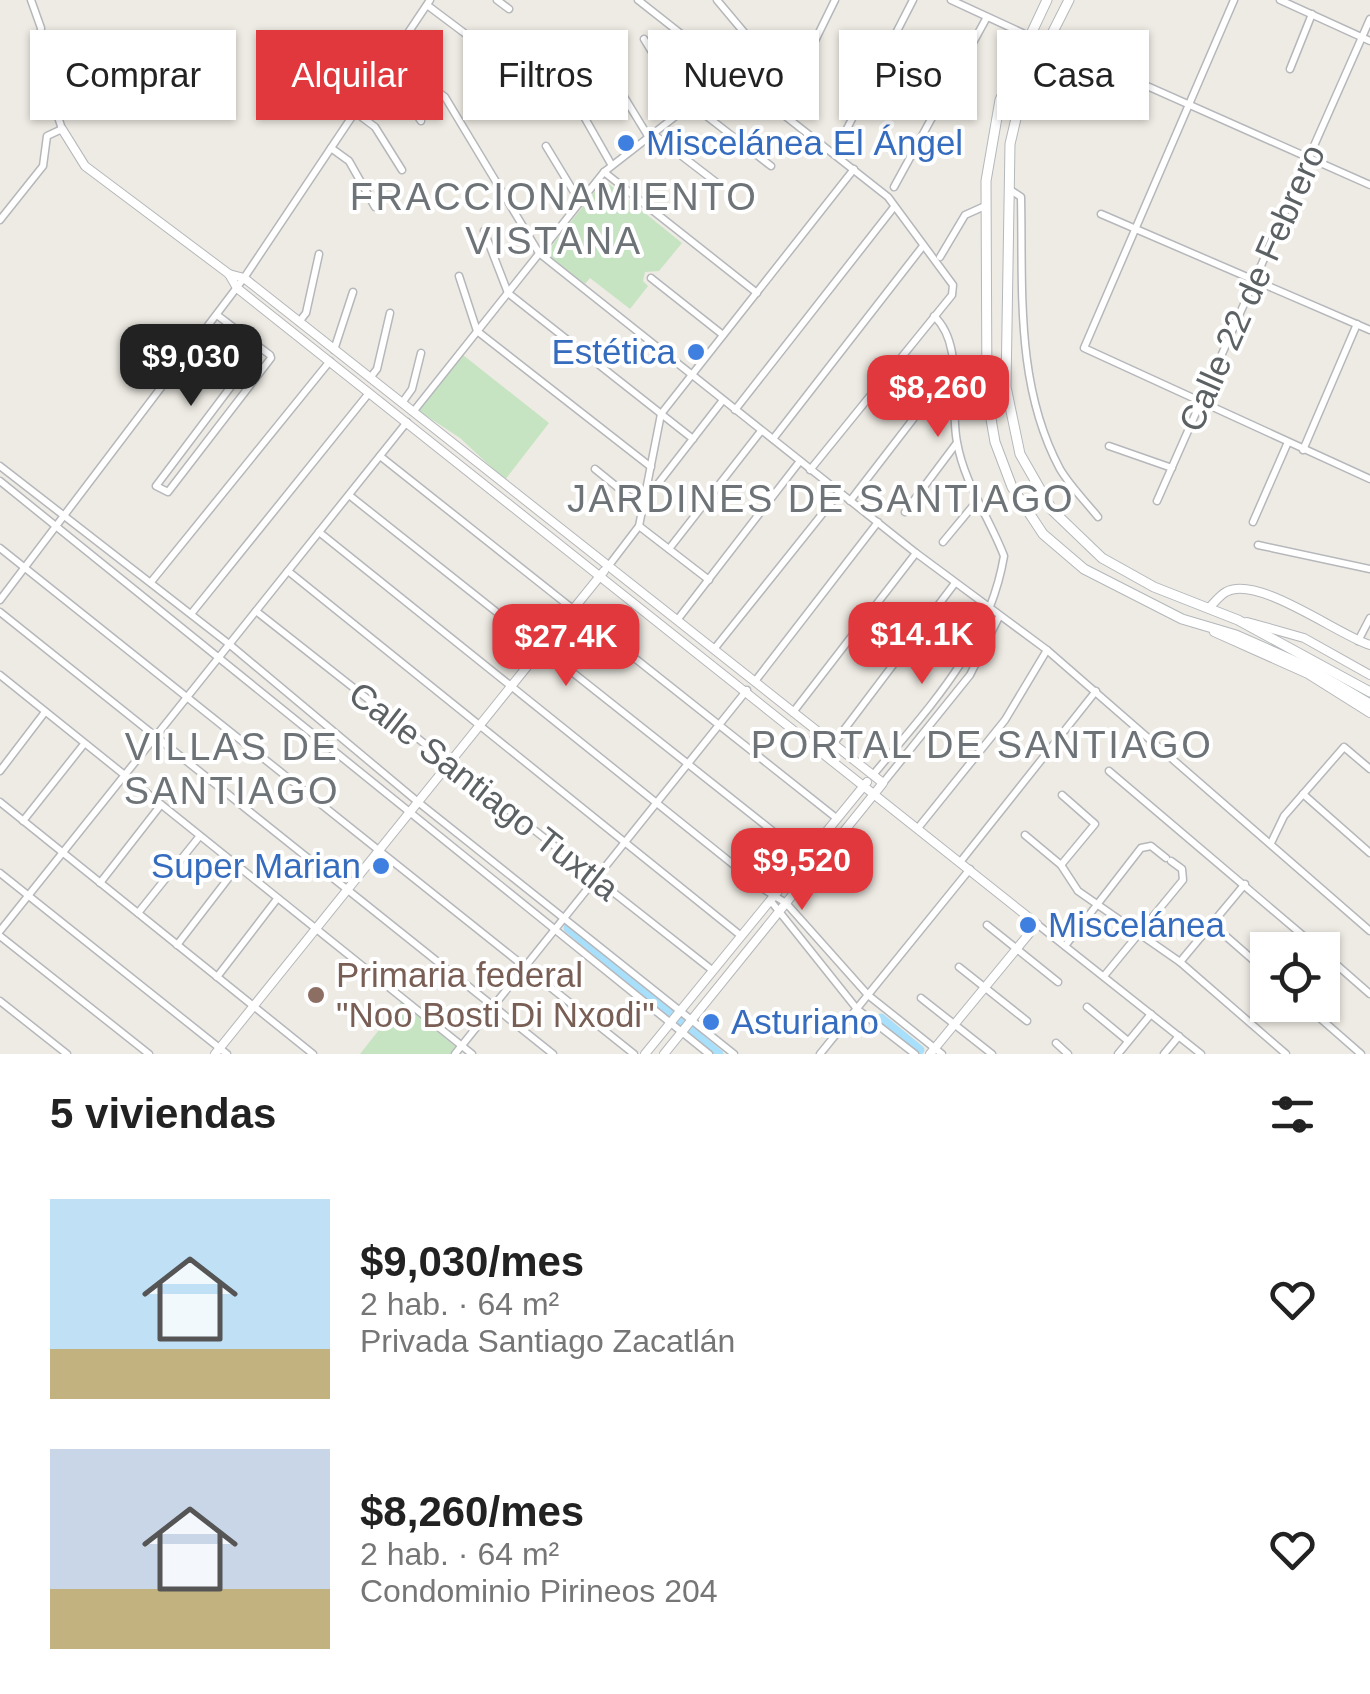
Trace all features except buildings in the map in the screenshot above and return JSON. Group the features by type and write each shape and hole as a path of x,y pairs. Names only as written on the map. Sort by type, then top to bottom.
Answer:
{"main road":[{"path":"1032,30 1047,0"},
{"path":"1053,30 1069,0"},
{"path":"997,112 985,206 987,396 995,442 1012,487 1043,534 1084,570 1206,628 1236,635 1288,658 1370,704"},
{"path":"1014,120 1008,188 1006,387 1011,429 1030,476 1064,524 1102,558 1154,587 1238,620 1370,692"}],"street":[{"path":"32,0 41,28 40,59 62,129 85,166 229,274 244,278 884,783"},
{"path":"497,0 508,9"},
{"path":"638,0 676,30"},
{"path":"717,0 743,30"},
{"path":"819,33 835,0"},
{"path":"834,154 913,0"},
{"path":"951,0 1016,30"},
{"path":"1234,0 1084,348 1370,480"},
{"path":"1280,0 1366,39"},
{"path":"410,30 428,2 464,30"},
{"path":"1290,69 1312,14"},
{"path":"894,188 987,17"},
{"name":"Calle 22 de Febrero","path":"1158,501 1254,280 1366,39 1370,20"},
{"path":"644,39 648,45"},
{"path":"1149,90 1370,185"},
{"path":"443,95 540,253 916,553 1048,650 1370,931"},
{"path":"628,101 650,135 718,183"},
{"path":"0,600 237,288 350,120"},
{"path":"366,120 375,127 402,170"},
{"path":"586,120 612,164"},
{"path":"413,412 604,172 670,120"},
{"path":"707,120 771,166"},
{"path":"790,120 894,207 954,290 810,470"},
{"path":"0,220 43,166 47,136 62,129"},
{"path":"546,146 580,202"},
{"path":"331,148 349,160 375,207"},
{"path":"0,873 221,1052 639,526 661,414 854,170"},
{"path":"604,172 756,293"},
{"path":"1008,188 1021,198 1024,346 1034,404 1062,473 1098,517"},
{"path":"940,258 965,215 985,206"},
{"path":"736,410 894,207"},
{"path":"1101,214 1370,330"},
{"path":"484,231 508,293 693,439"},
{"path":"773,440 922,246"},
{"path":"300,322 306,313 320,254"},
{"path":"229,274 237,288 1201,1054"},
{"path":"459,276 477,332 651,467"},
{"path":"651,278 724,335"},
{"path":"334,350 353,292"},
{"path":"370,378 377,370 390,313"},
{"path":"217,315 260,348 271,358 164,492 156,484 260,348"},
{"path":"646,1054 769,895 963,666 990,609 1004,556 977,501 957,443 951,340 934,316"},
{"path":"1303,450 1357,324"},
{"path":"402,403 412,389 421,353"},
{"path":"151,582 330,361"},
{"path":"191,614 370,392"},
{"path":"850,501 934,392"},
{"path":"644,505 723,400"},
{"path":"149,1054 0,933 407,422"},
{"path":"202,424 214,432"},
{"path":"669,549 761,430"},
{"path":"1252,522 1288,442"},
{"path":"905,512 957,443"},
{"path":"1108,446 1172,468"},
{"path":"380,456 835,817"},
{"path":"678,619 800,461"},
{"path":"0,466 229,644 418,802 734,1054"},
{"path":"595,469 644,505"},
{"path":"0,482 710,1054"},
{"path":"715,648 839,492"},
{"path":"349,495 804,856"},
{"path":"943,542 977,501"},
{"path":"756,680 878,522"},
{"path":"639,526 709,580"},
{"path":"319,532 769,895 786,902 868,995 936,1052 1037,924"},
{"path":"1258,545 1370,570"},
{"path":"0,548 634,1054"},
{"path":"794,711 916,553"},
{"path":"288,571 740,935"},
{"path":"834,743 955,583"},
{"path":"1209,608 1225,592 1239,588 1278,599 1370,645"},
{"name":"Calle Santiago Tuxtla","path":"256,611 712,970"},
{"path":"0,612 552,1054"},
{"path":"664,1054 970,676 999,616"},
{"path":"1358,641 1370,618"},
{"path":"1238,620 1304,638 1370,675"},
{"path":"1206,628 1308,674 1370,713"},
{"path":"918,828 1005,720 1048,650"},
{"path":"0,686 3,677 472,1054"},
{"path":"455,1054 747,690"},
{"path":"960,861 1096,691"},
{"path":"0,770 45,712"},
{"path":"23,820 84,744"},
{"path":"1271,843 1284,816 1344,747 1370,769"},
{"path":"1109,771 1299,932"},
{"path":"1303,794 1370,853"},
{"path":"1061,865 1095,824 1062,795"},
{"path":"0,802 313,1054"},
{"path":"100,883 160,806"},
{"path":"1026,835 1061,865 1078,890 1180,962 1286,1054"},
{"path":"138,913 199,837"},
{"path":"1065,946 1145,846 1182,869 1183,880 1104,976"},
{"path":"176,945 238,868"},
{"path":"820,1054 970,869"},
{"path":"1180,962 1245,884"},
{"path":"769,895 777,914 856,1009 915,1054"},
{"path":"217,977 277,899"},
{"path":"1212,924 1250,957"},
{"path":"987,925 1058,982"},
{"path":"959,967 1027,1021"},
{"path":"1340,968 1370,994"},
{"path":"922,998 992,1054"},
{"path":"0,1000 67,1054"},
{"path":"1087,1007 1128,1041"},
{"path":"1118,1054 1150,1014"},
{"path":"1324,1022 1361,1054"},
{"path":"1164,1054 1179,1036"},
{"path":"1056,1043 1068,1054"}],"green space":[{"path":"604,180 682,243 659,271 645,272 643,281 648,286 630,309 590,278 585,284 546,253"},
{"path":"463,355 549,423 505,480 460,438 419,411"},
{"path":"401,1002 457,1048 452,1054 360,1054"}],"waterway":[{"path":"568,928 719,1054"},
{"path":"881,1018 920,1050"}],"place":[{"name":"Miscelánea El Ángel","path":"626,143"},
{"name":"Estética","path":"696,352"},
{"name":"Super Marian","path":"381,866"},
{"name":"Miscelánea","path":"1028,925"},
{"name":"Primaria federal \"Noo Bosti Di Nxodi\"","path":"316,995"},
{"name":"Asturiano","path":"711,1022"}],"district":[{"name":"FRACCIONAMIENTO VISTANA","path":"554,219"},
{"name":"JARDINES DE SANTIAGO","path":"821,499"},
{"name":"PORTAL DE SANTIAGO","path":"982,745"},
{"name":"VILLAS DE SANTIAGO","path":"232,769"}]}
